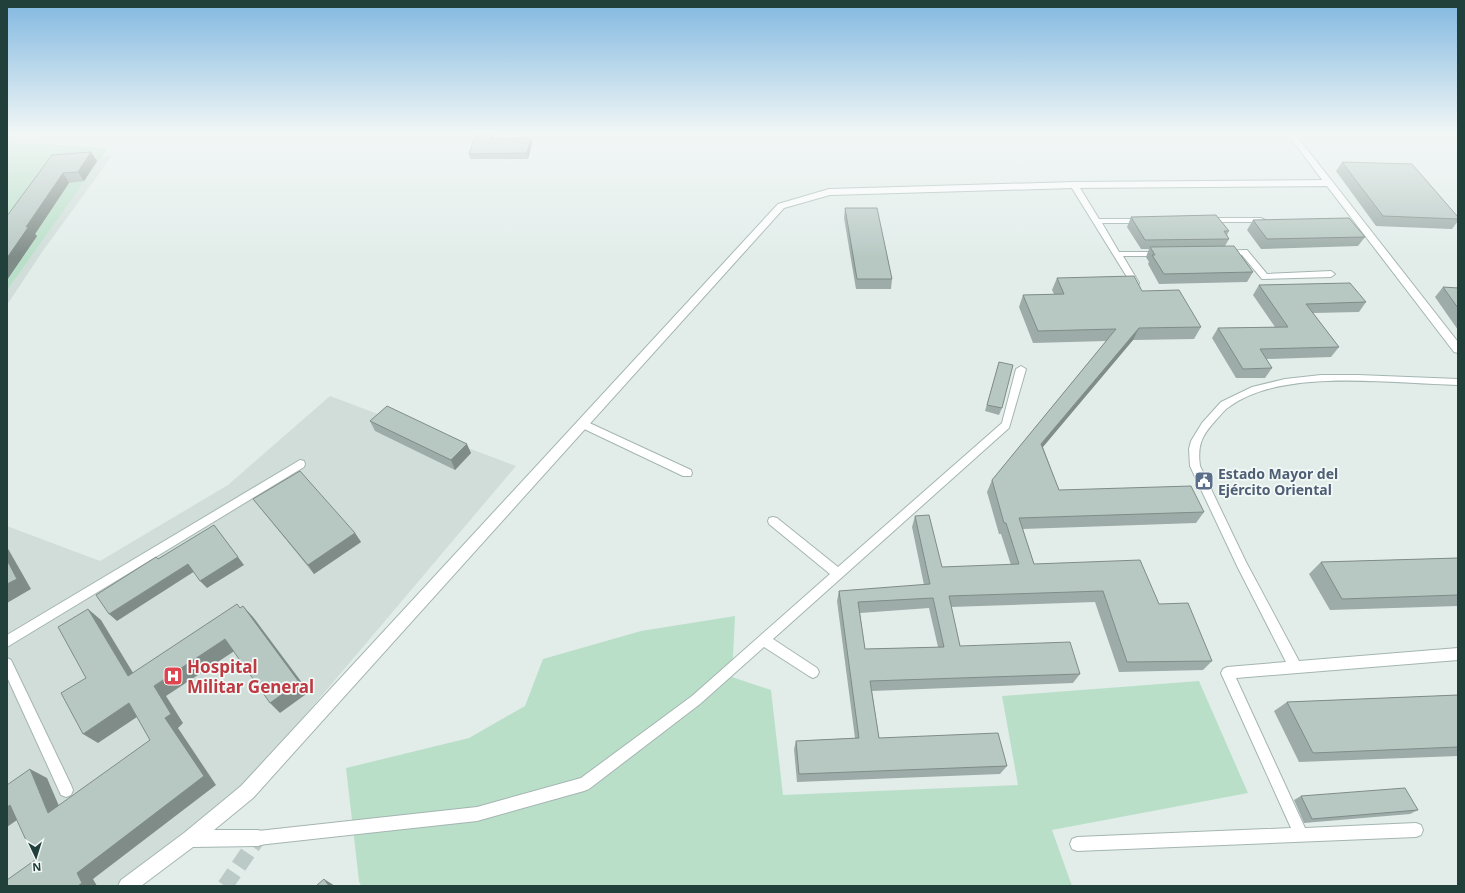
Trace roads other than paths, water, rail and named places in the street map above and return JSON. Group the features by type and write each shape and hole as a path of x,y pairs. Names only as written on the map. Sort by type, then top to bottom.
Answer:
{"street":[{"path":"127,886 190,839 247,792 781,206 830,192 1074,185 1329,183 1458,349"},
{"path":"190,839 258,838"}],"lane":[{"path":"1323,175 1329,183"},
{"path":"1074,185 1135,283"},
{"path":"1198,220 1261,220"},
{"path":"1097,221 1151,221"},
{"path":"1212,253 1244,252 1265,277 1331,274"},
{"path":"1117,254 1173,253"},
{"path":"258,838 477,814 584,784 696,700 1006,425 1021,369"},
{"path":"1294,667 1242,565 1196,466 1192,450 1197,440 1211,416 1226,403 1238,396 1281,382 1320,377 1458,382"},
{"path":"582,424 687,473"},
{"path":"7,641 300,464"},
{"path":"773,521 838,574"},
{"path":"764,640 813,672"},
{"path":"1300,834 1227,673 1458,654"},
{"path":"7,664 66,790"},
{"path":"1077,844 1416,830"}],"tunnel":[{"path":"225,886 258,838"}],"place":[{"name":"Estado Mayor del Ejército Oriental","path":"1204,481"},
{"name":"Hospital Militar General","path":"173,676"}]}
